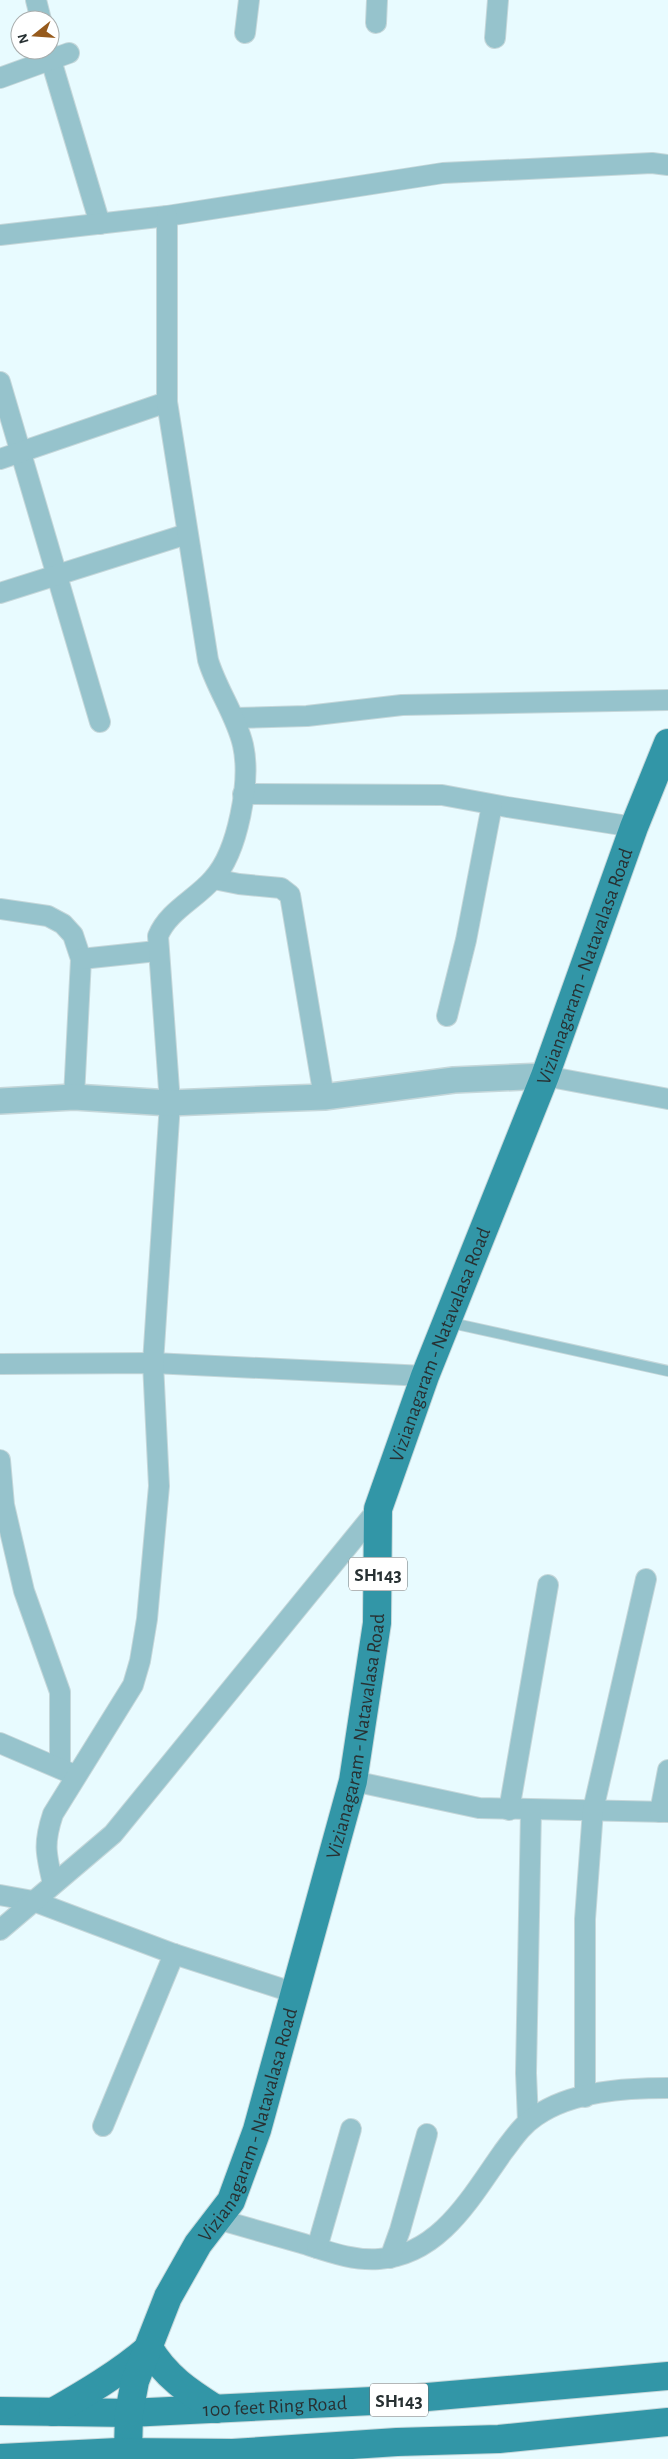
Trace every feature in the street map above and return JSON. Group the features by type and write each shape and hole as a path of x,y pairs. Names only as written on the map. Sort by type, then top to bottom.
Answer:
{"main road":[{"name":"Vizianagaram - Natavalasa Road","path":"129,2413 135,2382 168,2297 198,2244 231,2201 257,2130 295,1993 353,1781 378,1623 378,1509 425,1376 544,1076 634,826 668,743"},
{"path":"53,2412 91,2390 135,2360 149,2348 157,2362 175,2381 216,2409"},
{"name":"100 feet Ring Road","path":"0,2411 129,2413 393,2400 668,2376"},
{"name":"SH143","path":"129,2413 128,2456 399,2451 668,2422"},
{"path":"0,2458 128,2456"}],"street":[{"path":"245,33 248,0"},
{"path":"376,23 377,0"},
{"path":"496,38 498,0"},
{"path":"0,78 42,60"},
{"path":"58,60 100,224"},
{"path":"0,235 167,216 443,173 652,163 668,165"},
{"path":"53,1884 46,1855 46,1836 53,1814 68,1772 133,1684 140,1661 147,1619 159,1486 153,1363 170,1103 158,936 161,927 173,914 214,879 227,859 238,821 243,794 244,754 234,718 212,674 208,660 167,402 167,216"},
{"path":"0,382 100,722"},
{"path":"0,459 20,454 167,402"},
{"path":"0,593 187,534"},
{"path":"234,718 307,716 402,705 668,700"},
{"path":"243,794 442,795 634,826"},
{"path":"447,1016 466,940 492,804"},
{"path":"214,879 239,884 281,888 290,895 324,1097"},
{"path":"0,909 58,920 72,935 81,959 74,1097"},
{"path":"81,959 158,951"},
{"path":"0,1101 74,1097 170,1103 324,1097 454,1080 544,1076 668,1099"},
{"path":"0,1364 153,1363 425,1376"},
{"path":"0,1460 4,1505 24,1591 60,1692 68,1772"},
{"path":"0,1930 113,1834 378,1509"},
{"path":"585,2097 585,1919 593,1810 646,1578"},
{"path":"509,1810 548,1585"},
{"path":"0,1743 19,1753 68,1772"},
{"path":"353,1781 479,1808 664,1812 668,1770"},
{"path":"528,2121 526,2073 531,1810"},
{"path":"0,1896 33,1901 174,1954 295,1993"},
{"path":"103,2126 174,1954"},
{"path":"217,2219 353,2259 390,2258 418,2250 436,2237 457,2216 528,2121 555,2106 585,2097 631,2088 668,2088"},
{"path":"317,2248 351,2129"},
{"path":"390,2258 400,2230 427,2134"}],"lane":[{"path":"446,1322 668,1371"}]}
